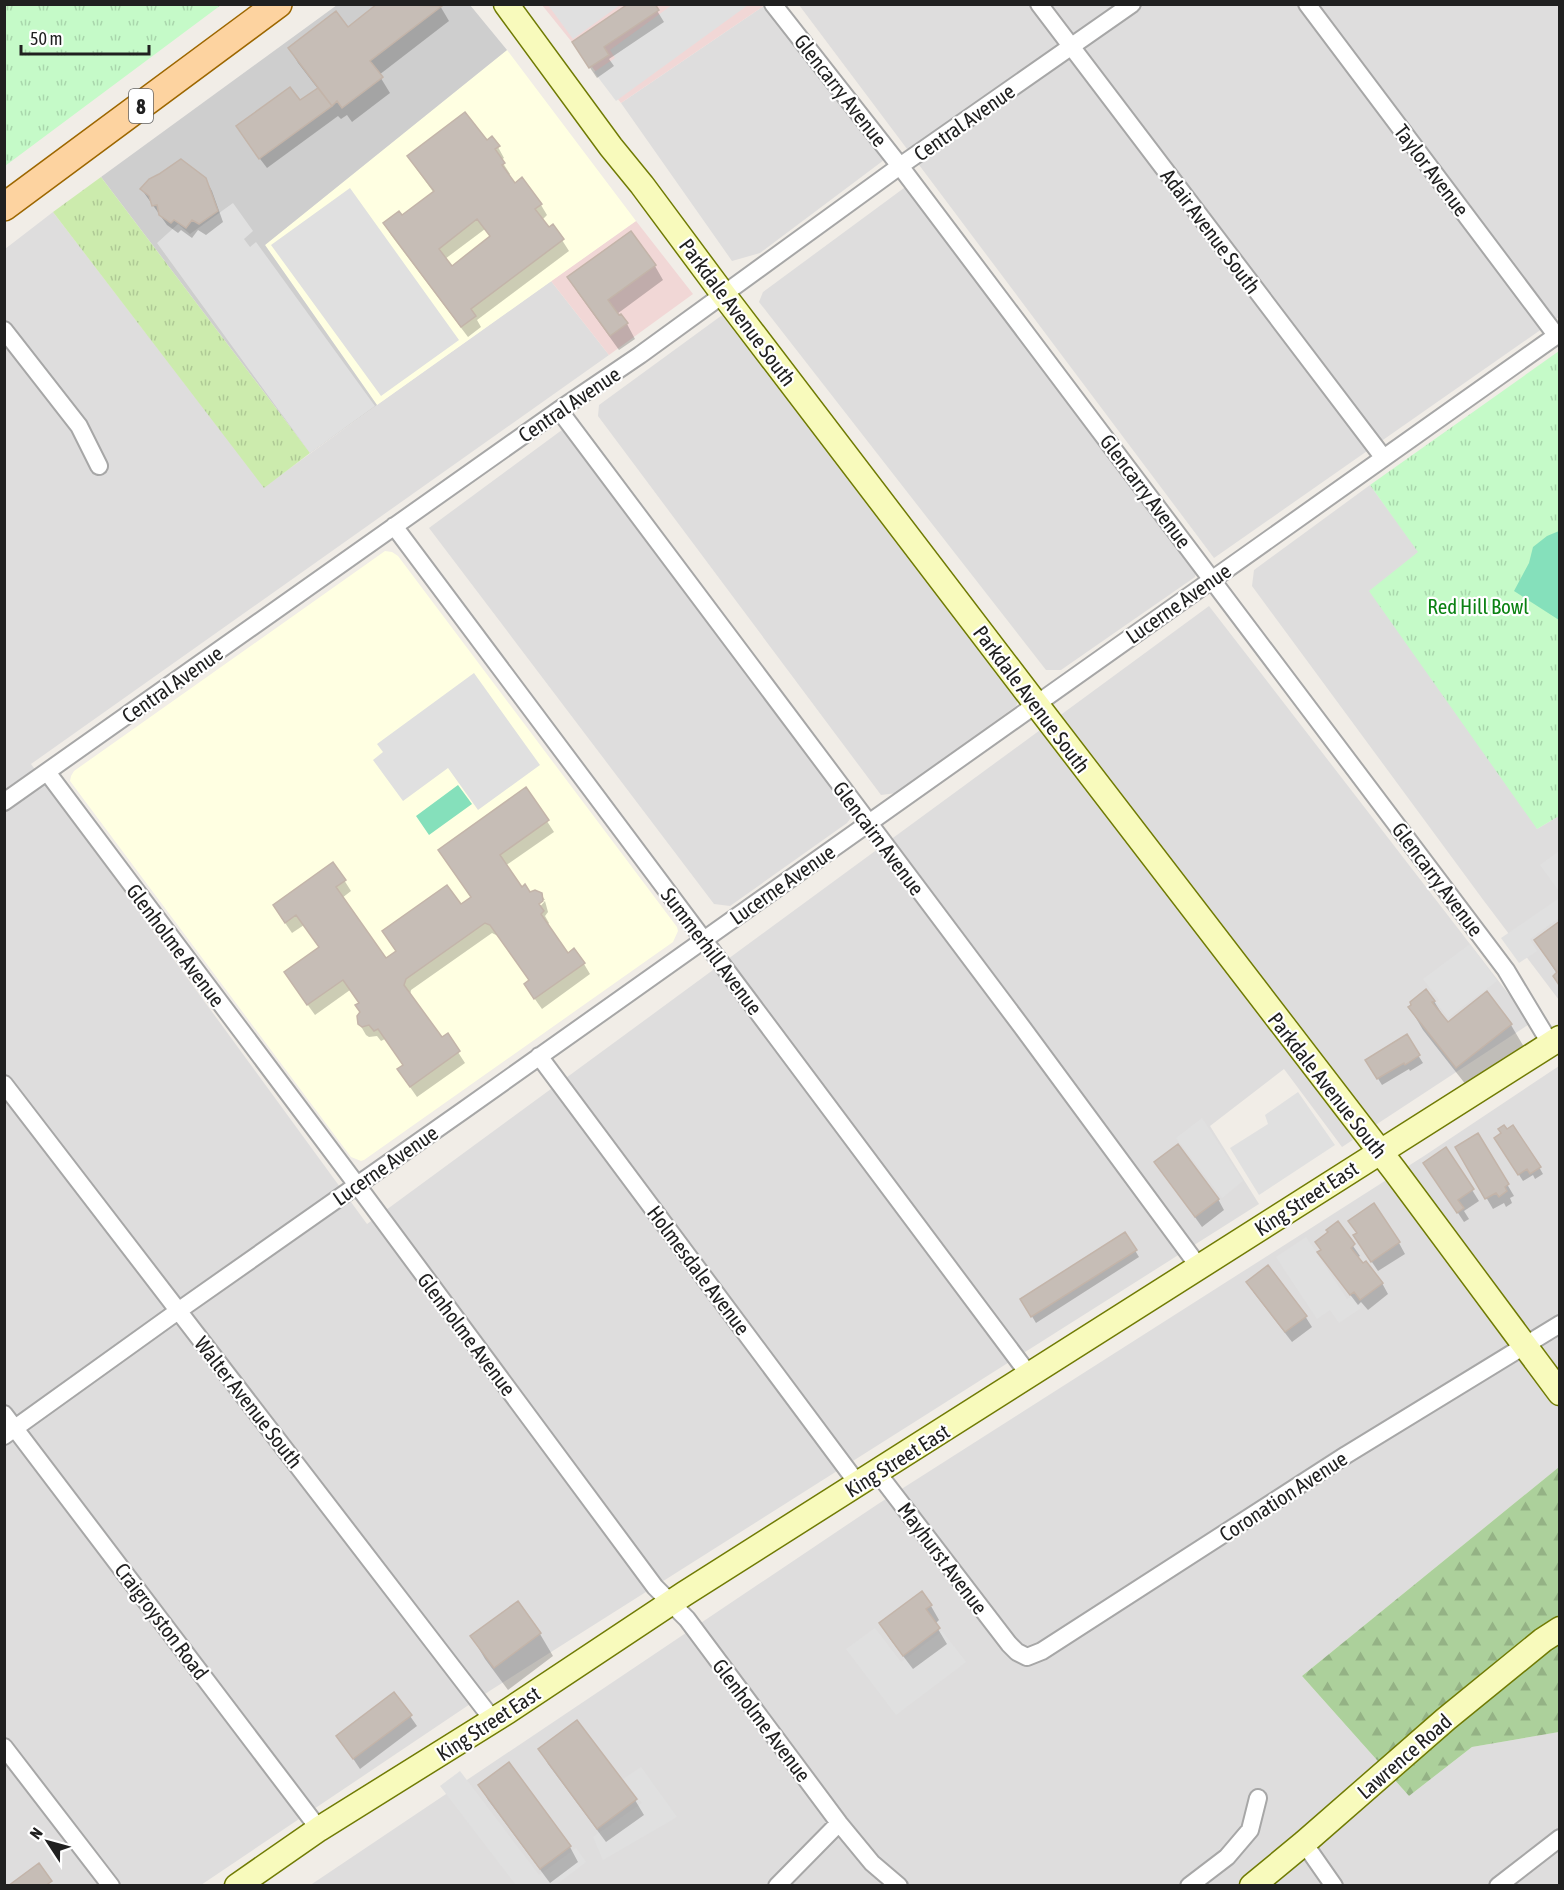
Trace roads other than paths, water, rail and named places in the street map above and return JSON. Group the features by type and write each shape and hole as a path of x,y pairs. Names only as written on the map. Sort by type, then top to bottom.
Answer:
{"main road":[{"name":"8","path":"4,207 278,4"},
{"name":"Parkdale Avenue South","path":"506,4 723,294 1379,1152 1560,1393"},
{"name":"King Street East","path":"237,1886 319,1829 493,1720 670,1603 1555,1041"},
{"name":"Lawrence Road","path":"1252,1886 1446,1719 1543,1640 1560,1629"}],"street":[{"name":"Glencarry Avenue","path":"773,4 900,166 1212,579 1502,964 1555,1041"},
{"name":"Adair Avenue South","path":"1039,4 1383,457"},
{"name":"Central Avenue","path":"4,802 640,355 900,166 1132,4"},
{"name":"Taylor Avenue","path":"1307,4 1558,334"},
{"path":"4,330 79,426 99,466"},
{"name":"Lucerne Avenue","path":"10,1432 1558,334"},
{"name":"Glencairn Avenue","path":"559,410 1022,1027 1199,1268"},
{"name":"Summerhill Avenue","path":"394,526 1030,1376"},
{"name":"Glenholme Avenue","path":"47,772 655,1587 687,1619 839,1823 872,1863 899,1886"},
{"name":"Holmesdale Avenue","path":"539,1056 868,1478"},
{"name":"Walter Avenue South","path":"4,1084 493,1720"},
{"name":"Coronation Avenue","path":"1009,1644 1017,1653 1027,1657 1042,1651 1346,1455 1560,1324"},
{"name":"Craigroyston Road","path":"4,1414 10,1432 319,1829"},
{"name":"Mayhurst Avenue","path":"868,1478 1009,1644"},
{"path":"4,1747 111,1886"},
{"path":"1189,1886 1227,1857 1250,1830 1258,1798"},
{"path":"777,1886 839,1823"},
{"path":"1498,1886 1560,1838"},
{"path":"1304,1843 1334,1886"}],"park label":[{"name":"Red Hill Bowl","path":"1478,606"}]}
